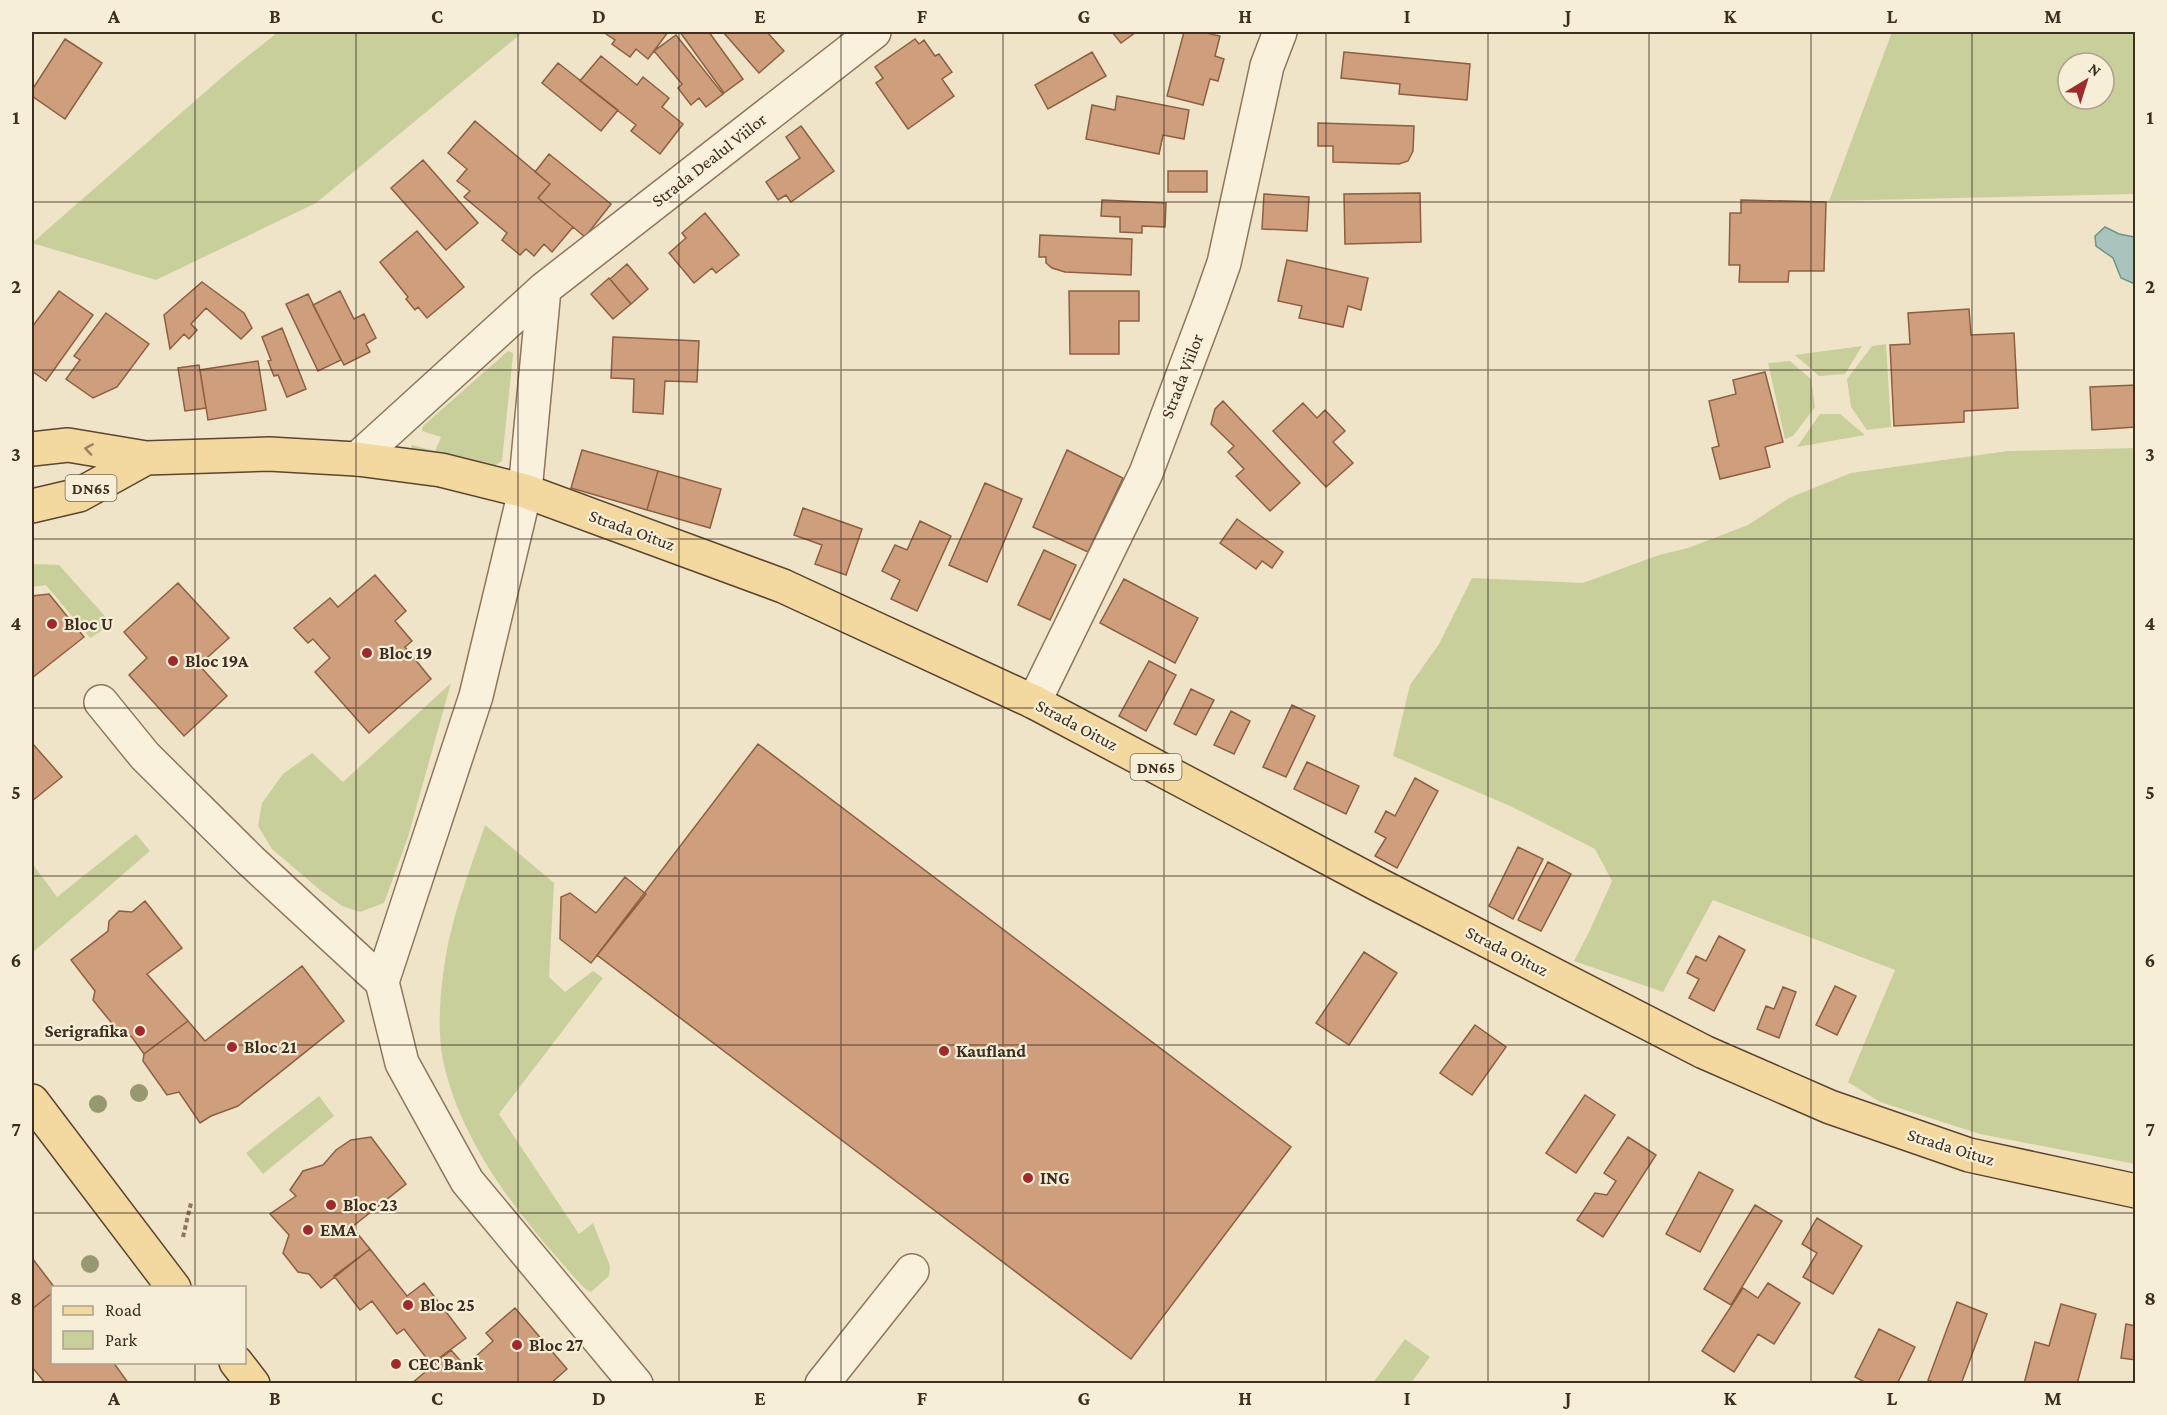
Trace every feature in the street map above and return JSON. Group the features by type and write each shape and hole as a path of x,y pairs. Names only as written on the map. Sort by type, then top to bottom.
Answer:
{"main road":[{"name":"Strada Oituz","path":"32,449 68,445 146,458 269,454 357,459 441,470 525,491 783,586 1034,702 1379,885 1704,1052 1830,1107 1969,1155 2136,1191"},
{"name":"Strada Oituz","path":"32,506 79,495 146,458"},
{"path":"32,1101 173,1286"},
{"path":"238,1364 253,1383"}],"street":[{"name":"Strada Dealul Viilor","path":"357,459 544,289 874,32"},
{"name":"Strada Viilor","path":"1034,702 1146,473 1213,293 1224,263 1267,66 1280,32"},
{"path":"544,289 525,491 476,696 382,982 402,1063 467,1181 636,1383"},
{"path":"101,702 153,764 250,860 382,982"},
{"path":"822,1383 912,1271"}],"green space":[{"path":"278,32 523,32 316,203 156,280 32,243 228,72"},
{"path":"1892,32 2135,32 2135,194 1829,201"},
{"path":"1886,344 1891,427 1867,430 1851,407 1847,379 1872,346"},
{"path":"1862,346 1845,374 1819,376 1795,355"},
{"path":"508,351 513,355 502,461 494,466 414,455 410,450 412,445 435,451 441,437 422,431 423,426"},
{"path":"1790,361 1811,379 1815,407 1793,436 1785,439 1768,363"},
{"path":"1820,414 1840,414 1865,435 1797,447"},
{"path":"2135,448 2135,1164 1980,1134 1880,1102 1848,1082 1895,970 1713,900 1663,992 1574,961 1612,881 1595,849 1510,806 1393,756 1410,685 1439,644 1472,578 1583,583 1659,555 1688,548 1748,525 1789,498 1851,473 2008,451"},
{"path":"32,564 59,565 112,624 90,638 46,585 32,587"},
{"path":"451,683 408,837 384,903 360,912 342,906 272,849 258,826 262,803 283,774 312,753 343,782"},
{"path":"485,825 554,883 549,977 565,992 593,971 603,978 499,1114 579,1234 593,1223 610,1266 609,1276 591,1292 584,1288 540,1238 481,1155 452,1094 443,1061 440,1011 448,944"},
{"path":"136,834 150,851 32,953 32,863 57,897"},
{"path":"319,1096 334,1116 263,1174 246,1153"},
{"path":"1405,1339 1430,1357 1411,1383 1373,1383"}],"water":[{"path":"2105,227 2119,234 2135,237 2135,284 2121,278 2113,258 2096,246 2095,236"}],"building":[{"path":"603,32 668,32 648,59 636,49 630,57 612,44 615,40"},
{"path":"680,32 709,32 743,79 724,93"},
{"path":"723,32 767,32 784,51 759,73"},
{"path":"1112,32 1136,32 1121,43"},
{"path":"1184,32 1202,32 1220,36 1215,56 1224,59 1218,81 1210,79 1203,105 1167,96"},
{"path":"676,35 723,94 706,107 699,98 691,105 678,88 682,84 654,51"},
{"path":"65,39 102,63 65,119 32,96 32,90"},
{"path":"915,39 919,44 924,40 935,56 939,54 952,72 942,79 954,96 908,129 876,83 883,78 875,67"},
{"path":"1092,52 1106,76 1048,109 1035,85"},
{"path":"1344,52 1470,64 1467,100 1399,94 1400,84 1341,78"},
{"path":"601,56 637,85 643,77 669,98 662,107 683,124 660,154 631,131 636,125 580,81"},
{"path":"558,63 618,110 601,131 542,83"},
{"path":"1117,96 1189,110 1184,139 1163,135 1159,154 1086,139 1092,105 1115,110"},
{"path":"475,121 550,184 538,198 573,227 552,252 544,244 534,256 526,249 520,255 502,240 507,233 464,197 470,191 457,181 467,169 448,153"},
{"path":"1318,123 1414,126 1413,151 1408,161 1399,164 1333,162 1333,146 1318,146"},
{"path":"801,126 834,171 791,202 786,195 778,200 766,182 800,158 786,137"},
{"path":"549,154 611,204 585,237 538,198 550,184 535,172"},
{"path":"423,160 478,223 446,250 391,188"},
{"path":"1168,171 1207,171 1207,192 1168,192"},
{"path":"1420,193 1421,242 1345,244 1344,194"},
{"path":"1264,194 1309,197 1307,231 1262,229"},
{"path":"1102,200 1166,203 1165,227 1142,226 1142,233 1120,232 1120,217 1101,216"},
{"path":"1741,200 1826,202 1824,271 1789,271 1788,282 1739,282 1740,265 1729,265 1730,213 1741,213"},
{"path":"705,213 739,255 716,273 712,268 694,283 669,253 686,238 682,233"},
{"path":"417,231 464,287 427,318 418,307 415,310 406,299 408,297 380,262"},
{"path":"1040,235 1132,239 1131,275 1065,272 1052,268 1046,263 1046,257 1039,257"},
{"path":"1287,260 1368,278 1361,310 1348,306 1343,327 1299,318 1302,306 1278,301"},
{"path":"627,264 648,289 631,304 610,279"},
{"path":"609,278 631,304 613,319 591,294"},
{"path":"202,282 244,313 252,328 241,339 206,308 191,324 197,330 189,339 184,334 170,349 164,315"},
{"path":"59,291 93,315 46,381 32,371 32,327"},
{"path":"340,291 354,319 364,314 376,338 366,344 370,352 344,365 313,305"},
{"path":"1069,291 1139,291 1139,321 1119,321 1119,354 1070,354"},
{"path":"308,294 341,360 318,371 286,304"},
{"path":"1969,309 1971,335 2014,333 2018,408 1964,411 1964,422 1894,426 1890,345 1910,344 1908,313"},
{"path":"106,313 149,344 117,387 93,398 66,379 80,360 74,356"},
{"path":"282,328 306,389 287,397 278,375 274,376 268,361 271,360 262,337"},
{"path":"613,337 699,341 697,382 665,381 663,414 633,412 634,379 611,378"},
{"path":"258,361 266,410 208,420 200,370"},
{"path":"199,365 206,408 185,411 178,368"},
{"path":"1765,372 1783,442 1765,447 1770,467 1720,479 1712,448 1719,446 1709,401 1736,394 1733,380"},
{"path":"2136,385 2136,427 2092,430 2090,387"},
{"path":"1223,401 1300,483 1270,511 1236,476 1244,469 1228,452 1234,446 1211,424 1215,409"},
{"path":"1303,403 1317,418 1325,410 1345,431 1333,442 1353,463 1326,487 1273,431"},
{"path":"582,450 658,471 647,510 571,488"},
{"path":"1067,450 1123,478 1088,552 1033,527"},
{"path":"658,471 721,489 710,528 647,510"},
{"path":"985,483 1022,499 987,582 949,565"},
{"path":"803,508 862,529 846,575 815,564 822,545 794,535"},
{"path":"1237,519 1283,552 1272,568 1262,561 1256,569 1220,543"},
{"path":"920,521 951,536 917,611 891,599 900,580 882,571 895,545 907,550"},
{"path":"1044,550 1076,565 1050,620 1018,605"},
{"name":"Bloc 19","path":"375,575 406,611 395,621 412,641 405,647 431,679 369,733 315,672 330,658 313,639 308,643 294,628 330,598 338,607"},
{"path":"1124,579 1198,618 1175,663 1100,623"},
{"name":"Bloc 19A","path":"178,583 229,638 199,665 227,696 184,736 129,675 147,658 124,632"},
{"name":"Bloc U","path":"49,594 84,637 32,678 32,596"},
{"path":"1149,661 1176,675 1146,731 1119,716"},
{"path":"1191,689 1214,700 1196,735 1174,724"},
{"path":"1292,705 1315,716 1286,777 1263,767"},
{"path":"1231,711 1250,721 1234,754 1214,745"},
{"path":"32,743 62,777 32,801"},
{"name":"Kaufland","path":"758,744 1291,1147 1131,1359 597,955"},
{"path":"1307,762 1359,786 1346,814 1294,789"},
{"path":"1415,778 1438,791 1397,868 1375,856 1386,838 1375,832 1386,811 1395,816"},
{"path":"1518,847 1543,859 1513,919 1489,906"},
{"path":"1548,862 1571,874 1541,931 1518,920"},
{"path":"625,877 646,894 591,963 560,939 561,897 570,893 596,913"},
{"path":"145,901 182,948 147,974 188,1021 144,1054 131,1036 123,1037 93,1000 95,991 71,960 108,931 109,921 119,911 132,912"},
{"path":"1719,936 1745,950 1714,1011 1689,998 1699,979 1687,973 1696,956 1706,961"},
{"path":"1364,952 1397,973 1349,1045 1316,1023"},
{"name":"Bloc 21","path":"302,966 344,1021 238,1106 211,1116 200,1123 179,1092 167,1095 143,1061 144,1054 188,1021 205,1041"},
{"path":"1835,986 1856,996 1837,1035 1816,1025"},
{"path":"1783,987 1796,992 1779,1038 1757,1029 1766,1006 1774,1009"},
{"path":"1475,1025 1506,1047 1472,1095 1440,1073"},
{"path":"1585,1095 1615,1115 1576,1173 1546,1153"},
{"name":"Bloc 23","path":"371,1137 406,1184 352,1227 370,1249 321,1288 309,1274 298,1272 283,1253 289,1235 270,1214 296,1196 290,1190 303,1171 323,1165 336,1150 351,1140"},
{"path":"1628,1137 1656,1155 1603,1237 1577,1220 1595,1193 1607,1195 1616,1181 1604,1173"},
{"path":"1699,1172 1733,1190 1700,1252 1666,1234"},
{"path":"1755,1205 1782,1221 1731,1305 1704,1289"},
{"path":"1817,1218 1862,1246 1833,1294 1803,1277 1817,1253 1802,1244"},
{"name":"Bloc 25","path":"370,1249 407,1296 424,1283 466,1338 431,1364 404,1329 397,1334 372,1301 360,1310 334,1276"},
{"path":"32,1258 53,1286 51,1286 51,1294 32,1309"},
{"path":"1768,1283 1800,1303 1774,1344 1758,1334 1734,1372 1702,1351 1743,1288 1758,1298"},
{"path":"51,1294 51,1364 114,1364 129,1384 46,1384 32,1367 32,1309"},
{"path":"1957,1302 1987,1314 1961,1384 1937,1384 1928,1380"},
{"path":"2061,1304 2096,1314 2077,1384 2024,1384 2035,1342 2049,1346"},
{"name":"Bloc 27","path":"515,1308 567,1369 550,1384 411,1384 451,1350 465,1366 493,1341 486,1333"},
{"path":"2126,1324 2136,1326 2136,1360 2121,1358"},
{"path":"1879,1329 1915,1347 1897,1384 1868,1384 1855,1377"}],"place":[{"name":"Bloc U","path":"52,624"},
{"name":"Bloc 19","path":"367,653"},
{"name":"Bloc 19A","path":"173,661"},
{"name":"Serigrafika","path":"140,1031"},
{"name":"Bloc 21","path":"232,1047"},
{"name":"Kaufland","path":"944,1051"},
{"name":"ING","path":"1028,1178"},
{"name":"Bloc 23","path":"331,1205"},
{"name":"EMA","path":"308,1230"},
{"name":"Bloc 25","path":"408,1305"},
{"name":"Bloc 27","path":"517,1345"},
{"name":"CEC Bank","path":"396,1364"}]}
